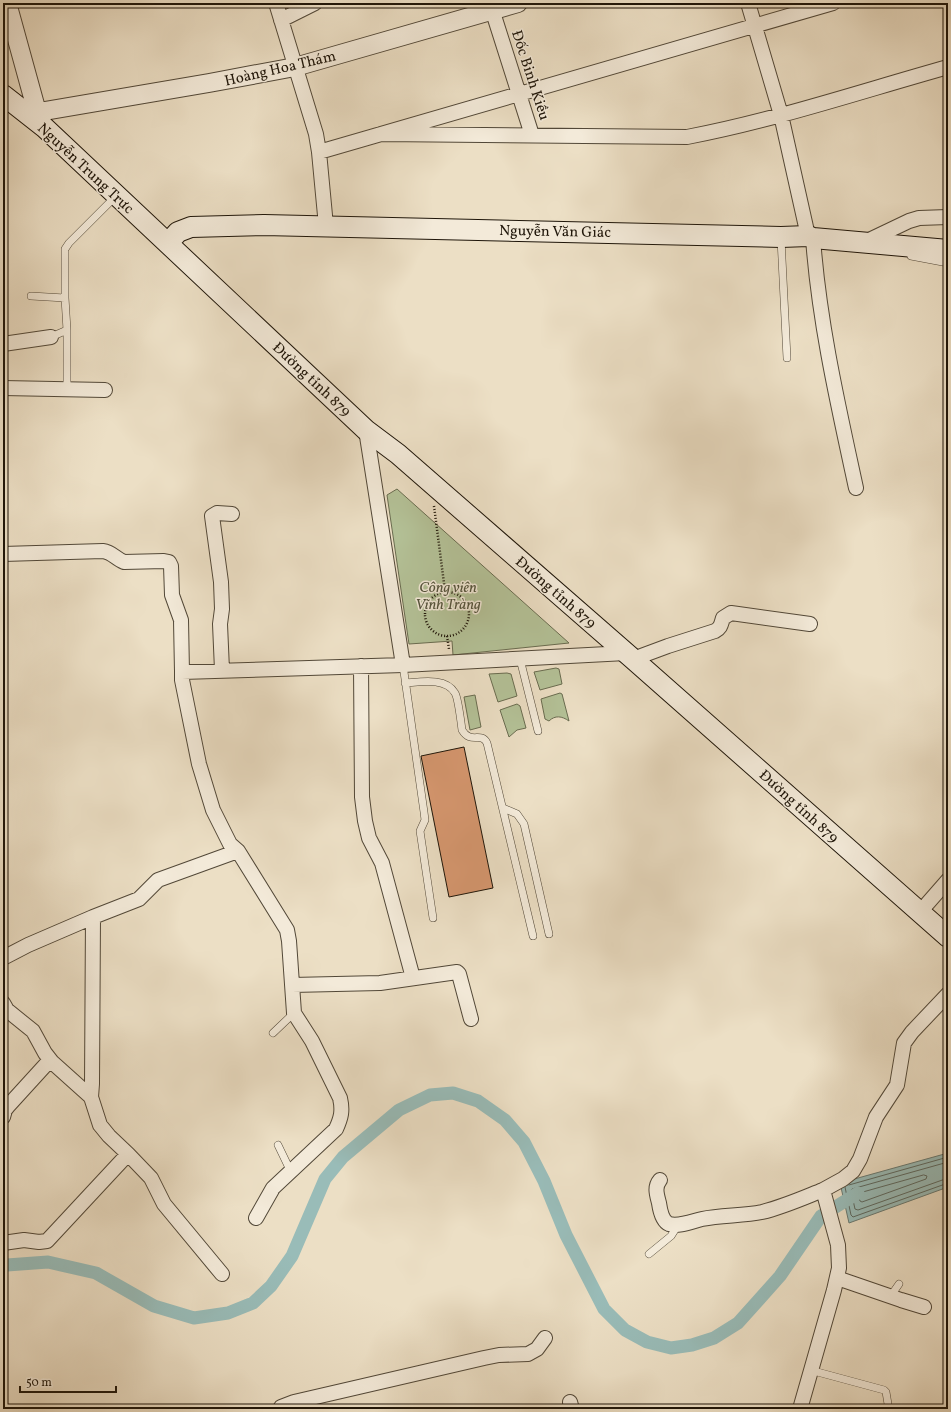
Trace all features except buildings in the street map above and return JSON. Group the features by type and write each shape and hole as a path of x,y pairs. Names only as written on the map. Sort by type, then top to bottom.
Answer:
{"main road":[{"name":"Nguyễn Trung Trực","path":"3,95 32,113 44,127 168,243"},
{"name":"Nguyễn Văn Giác","path":"168,243 178,232 191,227 264,225 811,237 948,250"},
{"name":"Đường tỉnh 879","path":"168,243 366,430 398,454 432,483 948,937"}],"street":[{"path":"7,3 32,113"},
{"path":"276,3 316,134 326,226"},
{"path":"281,20 316,3"},
{"name":"Hoàng Hoa Thám","path":"32,113 295,67 491,7 518,3"},
{"path":"748,3 781,115 811,237 825,337 856,488"},
{"path":"319,152 833,3"},
{"name":"Đốc Binh Kiều","path":"491,7 532,135"},
{"path":"381,134 687,137 724,130 781,115 948,66"},
{"path":"865,242 909,221 919,218 948,217"},
{"path":"3,344 51,336"},
{"path":"3,388 105,390"},
{"path":"366,430 403,665"},
{"path":"222,670 221,582 212,516 217,513 232,514"},
{"path":"3,554 103,551 109,552 124,562 164,561 169,562 172,566 172,595 181,620 182,680 190,726 199,764 213,810 230,844 238,851 287,930 294,1014 312,1041 340,1098 342,1108 341,1118 336,1130 273,1188 256,1218"},
{"path":"182,672 630,656 719,630 723,618 731,613 810,624"},
{"path":"361,666 362,797 365,821 369,838 382,863 413,978"},
{"path":"3,958 28,945 139,899 158,880 238,851"},
{"path":"920,912 948,880"},
{"path":"93,917 91,1097 100,1125 151,1178 164,1204 222,1274"},
{"path":"292,985 380,982 453,972 459,974 471,1019"},
{"path":"660,1180 656,1188 662,1217 671,1225 704,1218 763,1212 823,1192 843,1179 860,1159 876,1117 897,1085 904,1043 912,1032 948,994"},
{"path":"3,1003 7,1010 33,1031 50,1060 91,1097"},
{"path":"3,1117 5,1110 9,1105 50,1060"},
{"path":"3,1243 24,1240 39,1242 46,1241 128,1154"},
{"path":"800,1409 839,1268 838,1245 823,1192"},
{"path":"836,1278 924,1307"},
{"path":"280,1409 281,1407 294,1402 499,1354 528,1354 537,1349 545,1338"}],"lane":[{"path":"67,389 65,249 69,243 116,195"},
{"path":"781,237 787,358"},
{"path":"865,242 903,254 948,263"},
{"path":"32,296 65,298"},
{"path":"51,336 67,330"},
{"path":"520,659 538,731"},
{"path":"403,665 425,820 420,831 433,918"},
{"path":"405,683 439,682 447,686 455,693 462,730 465,735 470,738 482,738 487,743 533,936"},
{"path":"503,808 517,814 524,824 549,934"},
{"path":"273,1033 294,1014"},
{"path":"278,1145 291,1172"},
{"path":"649,1254 671,1236 678,1224"},
{"path":"890,1296 899,1284"},
{"path":"810,1370 884,1390 886,1392 888,1404"}],"path":[{"path":"432,483 445,591"},
{"path":"445,591 459,595 465,600 470,614 468,622 464,628 451,636 437,634 431,630 426,624 424,617 424,610 431,597 445,591"}],"green space":[{"name":"Công viên Vĩnh Tràng","path":"397,489 569,643 453,655 452,641 409,644 387,495"},
{"path":"556,668 559,669 562,684 540,690 534,672"},
{"path":"489,674 511,674 517,696 498,702"},
{"path":"560,693 562,694 569,721 559,717 549,721 545,719 541,699"},
{"path":"475,695 481,727 470,730 464,697"},
{"path":"517,704 520,706 526,728 517,730 509,737 500,710"}],"water":[{"path":"948,1153 948,1187 849,1223 840,1183"}],"waterway":[{"path":"3,1266 48,1262 96,1273 154,1306 194,1318 228,1313 253,1303 271,1286 292,1256 325,1179 343,1157 399,1110 430,1095 453,1093 478,1101 505,1120 524,1142 544,1181 566,1235 604,1309 625,1330 647,1342 671,1348 692,1345 714,1338 738,1323 780,1276 821,1216 858,1193"}]}
